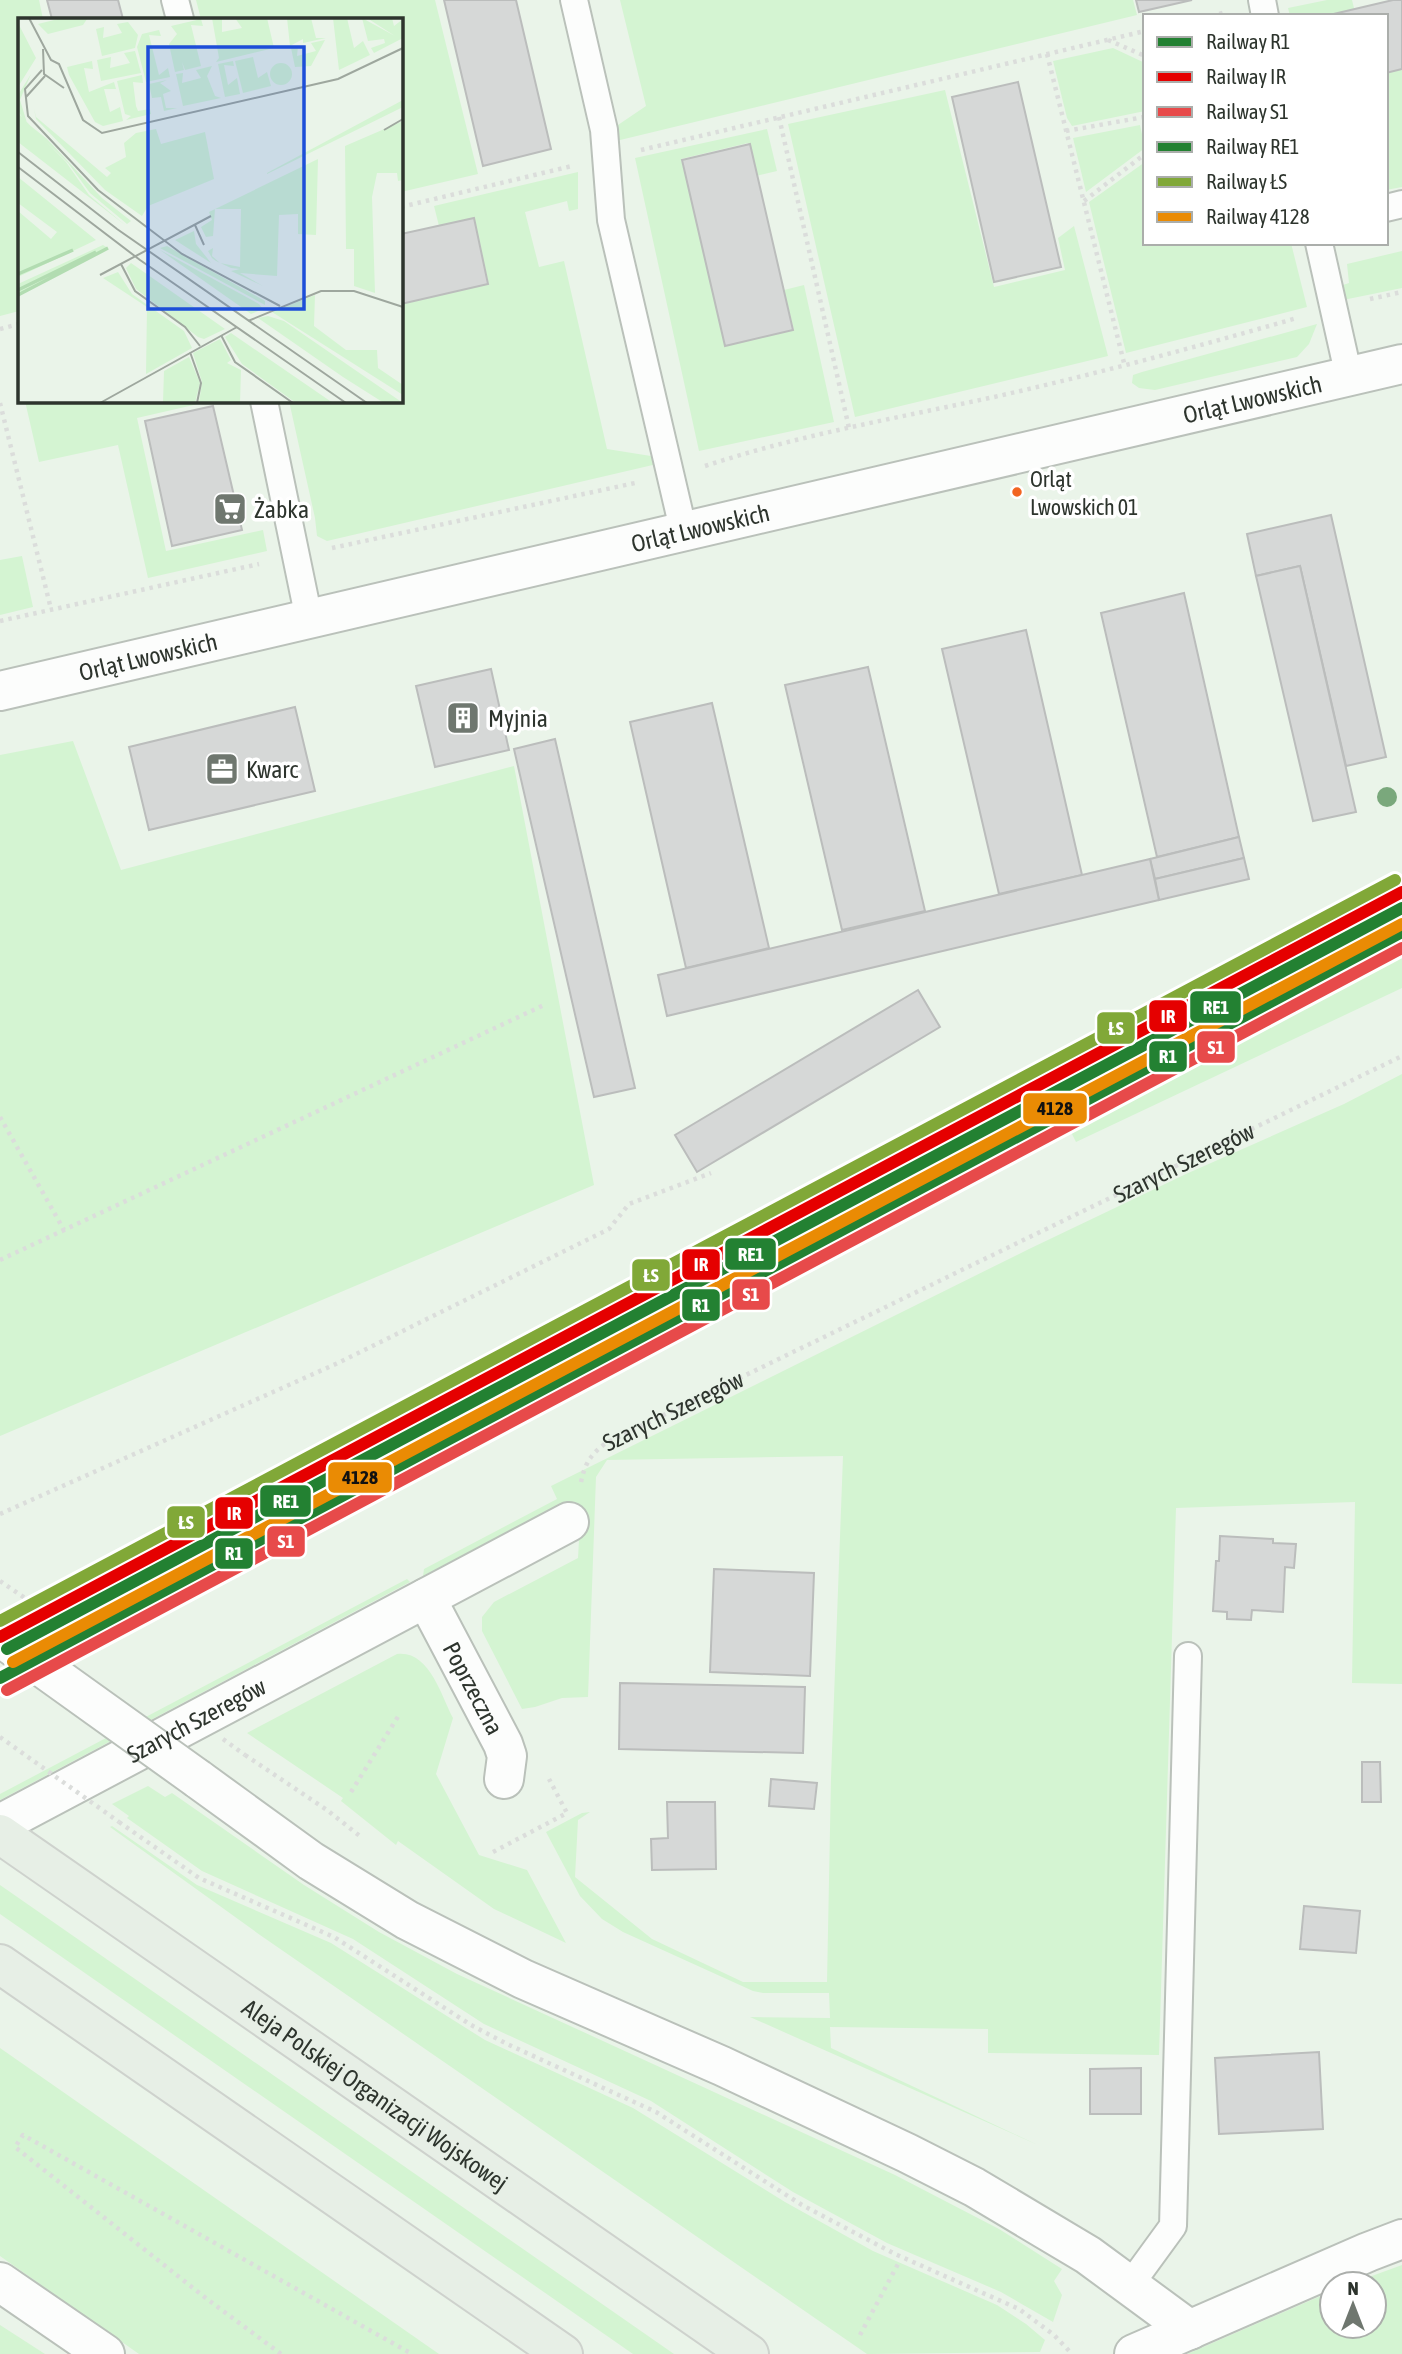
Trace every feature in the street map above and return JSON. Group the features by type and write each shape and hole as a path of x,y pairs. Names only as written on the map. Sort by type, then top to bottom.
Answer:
{"highway":[{"name":"Aleja Polskiej Organizacji Wojskowej","path":"0,1834 749,2354"},
{"path":"0,1964 563,2354"}],"street":[{"name":"Orląt Lwowskich","path":"0,691 1402,364"},
{"name":"Szarych Szeregów","path":"0,1824 569,1522"},
{"name":"Poprzeczna","path":"426,1598 503,1744 507,1756 504,1779"},
{"path":"0,1637 311,1861 445,1941 523,1979 722,2066 974,2187 1051,2232 1130,2285 1190,2330"},
{"path":"1134,2354 1402,2239"},
{"path":"0,2283 105,2354"}],"lane":[{"path":"176,0 180,18"},
{"path":"574,0 604,130 611,220 684,533"},
{"path":"1319,245 1349,377"},
{"path":"264,402 309,619"},
{"path":"1130,2285 1173,2226 1188,1656"}],"path":[{"path":"402,207 1143,31"},
{"path":"1107,40 1143,55"},
{"path":"1047,54 1125,367"},
{"path":"779,117 849,428"},
{"path":"1066,131 1143,117"},
{"path":"1084,201 1143,156"},
{"path":"0,329 18,324"},
{"path":"0,403 51,609"},
{"path":"0,1260 544,1005"},
{"name":"Szarych Szeregów","path":"569,1522 577,1509 585,1466 593,1452 606,1443 1402,1056"},
{"path":"0,1117 64,1230"},
{"path":"0,1514 338,1363 609,1229 629,1204 711,1173"},
{"path":"351,1793 399,1715"},
{"path":"0,1737 199,1878 334,1937 471,2025 656,2112 751,2175 824,2217 895,2254 1020,2309 1054,2335 1072,2354"},
{"path":"245,1755 327,1810"},
{"path":"281,2354 15,2147 23,2136 412,2354"},
{"path":"860,2335 898,2264"}],"green space":[{"path":"0,0 39,0 43,18 18,18 18,311 0,316"},
{"path":"196,0 435,0 478,174 402,192 402,18 201,18"},
{"path":"620,0 1133,0 1137,15 616,141 615,127 646,106"},
{"path":"1327,0 1352,0 1355,12 1290,14 1288,8"},
{"path":"1113,48 1143,62 1143,111 1072,126 1067,118 1053,61"},
{"path":"1402,69 1402,187 1388,190 1388,72"},
{"path":"945,90 994,287 1065,270 1058,238 1074,226 1108,356 855,417 788,124"},
{"path":"1140,125 1143,149 1086,192 1073,138"},
{"path":"767,129 777,171 756,176 748,143 681,159 727,345 794,330 784,290 804,285 834,422 699,451 635,158"},
{"path":"1143,163 1143,245 1292,245 1307,307 1126,353 1089,202"},
{"path":"578,172 578,209 569,211 567,201 525,212 539,267 564,261 607,449 657,457 657,464 327,541 317,536 289,402 402,402 402,301 488,281 474,218 439,226 434,206"},
{"path":"1402,251 1402,288 1343,300 1340,286 1349,283 1347,264"},
{"path":"1317,324 1309,344 1297,357 1155,390 1139,388 1132,383 1133,375 1142,372"},
{"path":"25,402 207,402 137,418 166,551 263,530 267,551 148,578 118,445 39,462"},
{"path":"22,556 33,607 0,615 0,560"},
{"path":"73,741 121,870 514,766 594,1185 0,1436 0,755"},
{"path":"1402,954 1402,988 1076,1142 1071,1132"},
{"path":"1402,1074 1402,1684 1352,1683 1355,1502 1176,1508 1159,2055 988,2053 988,2029 830,2027 831,2048 1038,2145 750,2017 830,2018 829,1993 753,1991 623,1932 602,1919 580,1896 546,1832 582,1813 590,1812 578,1820 575,1877 652,1939 743,1982 827,1982 831,1778 843,1456 607,1460 596,1477 588,1697 562,1698 522,1709 482,1631 482,1617 494,1602 578,1558 579,1540 560,1504 423,1576 424,1569 557,1499 551,1486 1029,1249 1186,1174 1344,1104"},
{"path":"407,1579 410,1582 0,1800 0,1794"},
{"path":"397,1654 418,1659 426,1666 453,1718 436,1774 479,1855 527,1870 566,1943 494,1909 398,1841 396,1845 341,1801 343,1798 247,1733"},
{"path":"148,1786 165,1797 172,1793 304,1885 379,1932 457,1974 895,2175 999,2229 1062,2269 1054,2281 1062,2295 1053,2322 1001,2292 887,2243 793,2192 651,2101 484,2024 353,1939 202,1871 127,1818 129,1816 112,1804"},
{"path":"110,1827 197,1885 331,1943 485,2040 633,2108 785,2202 873,2251 997,2305 1045,2340 1040,2352 867,2354 260,1935"},
{"path":"0,1885 674,2354 633,2354 0,1914"},
{"path":"0,2048 439,2354 139,2354 0,2256"},
{"path":"1402,2265 1402,2354 1187,2354 1318,2297 1318,2340 1388,2340 1388,2270"},
{"path":"0,2325 45,2354 0,2354"}],"building":[{"path":"47,0 118,0 123,18 52,18"},
{"path":"444,0 516,0 551,149 483,166"},
{"path":"1136,0 1192,0 1139,12"},
{"path":"1402,0 1402,69 1388,72 1388,14 1334,14"},
{"path":"1018,82 1061,267 994,282 952,97"},
{"path":"750,144 793,330 725,346 682,160"},
{"path":"474,218 488,284 402,304 402,234"},
{"path":"213,406 242,530 172,546 145,421"},
{"path":"1331,515 1386,757 1346,766 1300,566 1256,576 1247,534"},
{"path":"1300,566 1356,812 1313,821 1256,576"},
{"path":"1184,593 1239,837 1157,857 1101,613"},
{"path":"1026,630 1082,875 999,894 942,649"},
{"path":"868,667 925,911 842,930 785,685"},
{"name":"Myjnia","path":"491,669 509,750 435,767 416,686"},
{"path":"712,703 769,948 686,968 630,722"},
{"name":"Kwarc","path":"295,707 315,791 149,830 129,747"},
{"path":"555,739 635,1088 594,1097 514,749"},
{"path":"1239,837 1244,858 1155,879 1150,859"},
{"path":"1244,858 1249,879 1159,900 1155,879"},
{"path":"1150,859 1159,900 667,1016 658,975"},
{"path":"918,990 940,1027 697,1172 675,1135"},
{"path":"1220,1536 1273,1539 1273,1543 1296,1544 1294,1568 1285,1567 1283,1612 1252,1610 1251,1620 1227,1619 1227,1612 1213,1611"},
{"path":"714,1569 814,1573 810,1676 710,1672"},
{"path":"620,1683 805,1687 803,1753 619,1749"},
{"path":"1362,1762 1380,1762 1381,1802 1362,1802"},
{"path":"771,1779 817,1783 814,1809 769,1806"},
{"path":"667,1802 715,1802 716,1869 652,1870 651,1839 668,1838"},
{"path":"1304,1906 1360,1911 1356,1953 1300,1949"},
{"path":"1319,2052 1323,2129 1219,2134 1215,2058"},
{"path":"1141,2068 1141,2114 1090,2114 1090,2069"}],"rail line":[{"name":"ŁS","path":"0,1621 1395,880"},
{"name":"IR","path":"0,1637 1402,892"},
{"name":"RE1","path":"7,1649 1402,908"},
{"name":"4128","path":"13,1662 1402,924"},
{"name":"R1","path":"0,1678 1402,932"},
{"name":"S1","path":"7,1690 1402,948"}],"place":[{"name":"Orląt Lwowskich 01","path":"1017,492"},
{"name":"Żabka","path":"230,509"},
{"name":"Myjnia","path":"463,718"},
{"name":"Kwarc","path":"222,769"}]}
